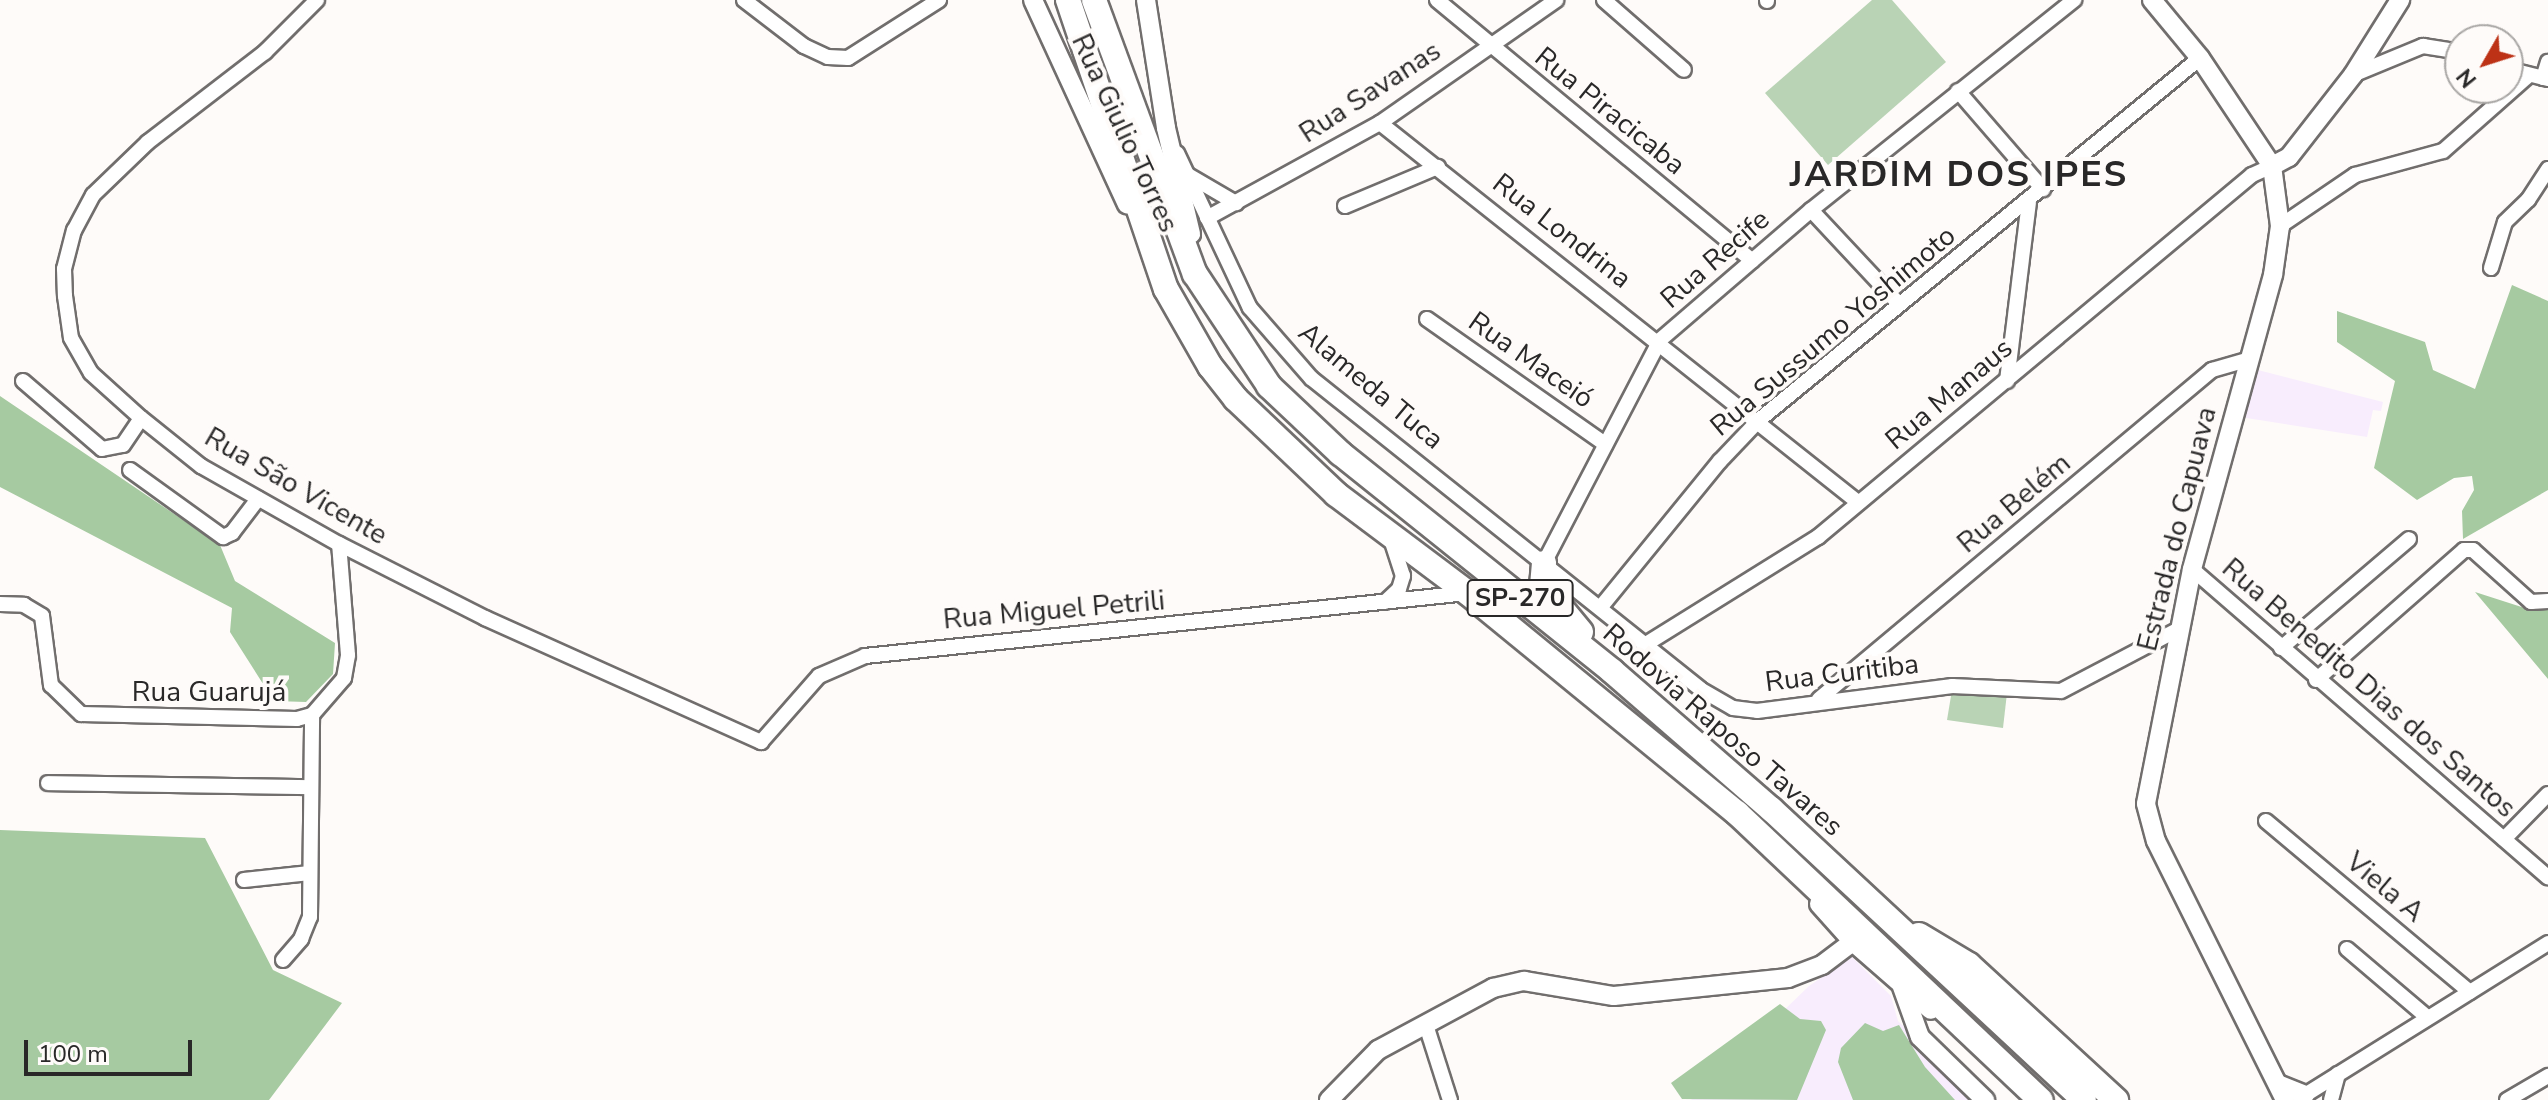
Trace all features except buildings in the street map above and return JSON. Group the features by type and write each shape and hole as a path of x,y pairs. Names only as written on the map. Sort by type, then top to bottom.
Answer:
{"highway":[{"name":"Rodovia Raposo Tavares","path":"1068,0 1166,289 1210,366 1236,399 1300,463 1468,593 1737,813 2041,1100"},
{"name":"Rodovia Raposo Tavares","path":"1094,0 1179,238 1216,313 1295,413 1612,671 1896,924 2084,1100"},
{"path":"1544,563 1542,585 1612,671"},
{"path":"1896,924 1954,953 2116,1100"}],"street":[{"name":"Rua São Vicente","path":"317,0 265,52 148,142 93,195 74,230 64,269 71,338 91,373 201,466 339,544 485,618 761,742"},
{"path":"744,0 804,46 828,57 848,58 939,0"},
{"name":"Alameda Tuca","path":"1146,0 1166,128 1216,313"},
{"name":"Rua Piracicaba","path":"1437,0 1752,261"},
{"name":"Rua Savanas","path":"1207,218 1380,123 1488,44 1556,0"},
{"path":"1604,0 1684,70"},
{"name":"Rua Recife","path":"1544,563 1660,340 1811,210 2074,0"},
{"name":"Estrada do Capuava","path":"2152,0 2200,58 2272,166 2280,226 2279,250 2192,569 2146,794 2148,820 2282,1092"},
{"path":"2272,166 2289,157 2353,75 2400,0"},
{"name":"Rua Giulio Torres","path":"1035,3 1166,289"},
{"path":"2353,75 2423,46 2444,49"},
{"name":"Rua Sussumo Yoshimoto","path":"1600,608 1720,461 1759,420 2029,202 2200,58"},
{"path":"2280,226 2355,175 2443,151 2539,78 2548,62"},
{"path":"1958,91 2043,189"},
{"name":"Rua Londrina","path":"1380,123 1660,340 1859,503"},
{"name":"Alameda Tuca","path":"1166,128 1250,308 1278,345 1311,378 1544,563"},
{"name":"Rua Manaus","path":"1646,644 1809,543 2252,175 2272,166"},
{"path":"1345,206 1438,167"},
{"path":"2491,268 2505,222 2528,200 2548,169"},
{"path":"1187,175 1236,203"},
{"path":"2007,381 2029,202"},
{"path":"1811,210 1899,304"},
{"name":"Rua Maceió","path":"1427,319 1605,444"},
{"name":"Rua Belém","path":"1819,699 2212,370 2248,360"},
{"path":"23,381 102,449 123,445 141,418"},
{"path":"130,470 223,537 232,533 258,499"},
{"path":"1379,525 1400,554 1402,566 1399,589 1385,602"},
{"path":"2281,648 2409,539"},
{"name":"Rua Guarujá","path":"0,604 24,605 42,616 51,685 81,714 280,719 312,715 344,678 348,655 339,544"},
{"path":"2316,680 2464,550 2473,550 2531,602 2548,601"},
{"name":"Rua Curitiba","path":"1544,563 1700,689 1733,708 1757,711 1819,699 1952,686 2061,691 2179,629"},
{"name":"Rua Benedito Dias dos Santos","path":"2192,569 2316,680 2548,877"},
{"name":"Rua Miguel Petrili","path":"761,742 819,676 865,656 1468,593"},
{"path":"283,960 307,929 310,873 307,787 312,715"},
{"path":"48,783 307,787"},
{"path":"2504,839 2548,794"},
{"path":"1737,813 1853,942 1902,987 2019,1079"},
{"name":"Viela A","path":"2266,821 2470,992"},
{"path":"244,880 310,873"},
{"path":"1329,1100 1378,1050 1513,983 1614,996 1788,978 1822,965 1853,942"},
{"path":"2282,1092 2307,1098 2338,1074 2548,943"},
{"path":"2347,949 2428,1018"},
{"path":"1902,987 1920,1037 1985,1100"},
{"path":"1426,1025 1450,1100"},
{"path":"2331,1100 2338,1074"},
{"path":"2507,1100 2548,1076"}],"shaded area":[{"path":"2254,369 2383,402 2381,411 2373,410 2367,437 2240,417"},
{"path":"1852,957 1891,996 1898,1021 1978,1100 1691,1100 1809,986"}],"green space":[{"path":"1872,0 1892,0 1946,62 1828,165 1765,93"},
{"path":"2512,285 2548,301 2548,490 2463,539 2462,511 2474,490 2472,476 2454,478 2417,500 2374,468 2395,381 2337,342 2337,311 2425,342 2433,370 2475,389"},
{"path":"0,396 220,545 235,581 335,643 333,674 306,702 274,701 230,632 232,608 0,487"},
{"path":"2475,592 2534,611 2548,606 2548,679"},
{"path":"1952,690 2007,693 2003,728 1947,720"},
{"path":"0,830 205,838 273,970 342,1003 269,1100 0,1100"},
{"path":"1780,1004 1800,1019 1821,1021 1826,1030 1797,1100 1682,1099 1671,1083"},
{"path":"1865,1023 1883,1031 1899,1025 1925,1067 1955,1100 1853,1100 1838,1062 1841,1048"}],"district":[{"name":"JARDIM DOS IPES","path":"1959,175"}]}
